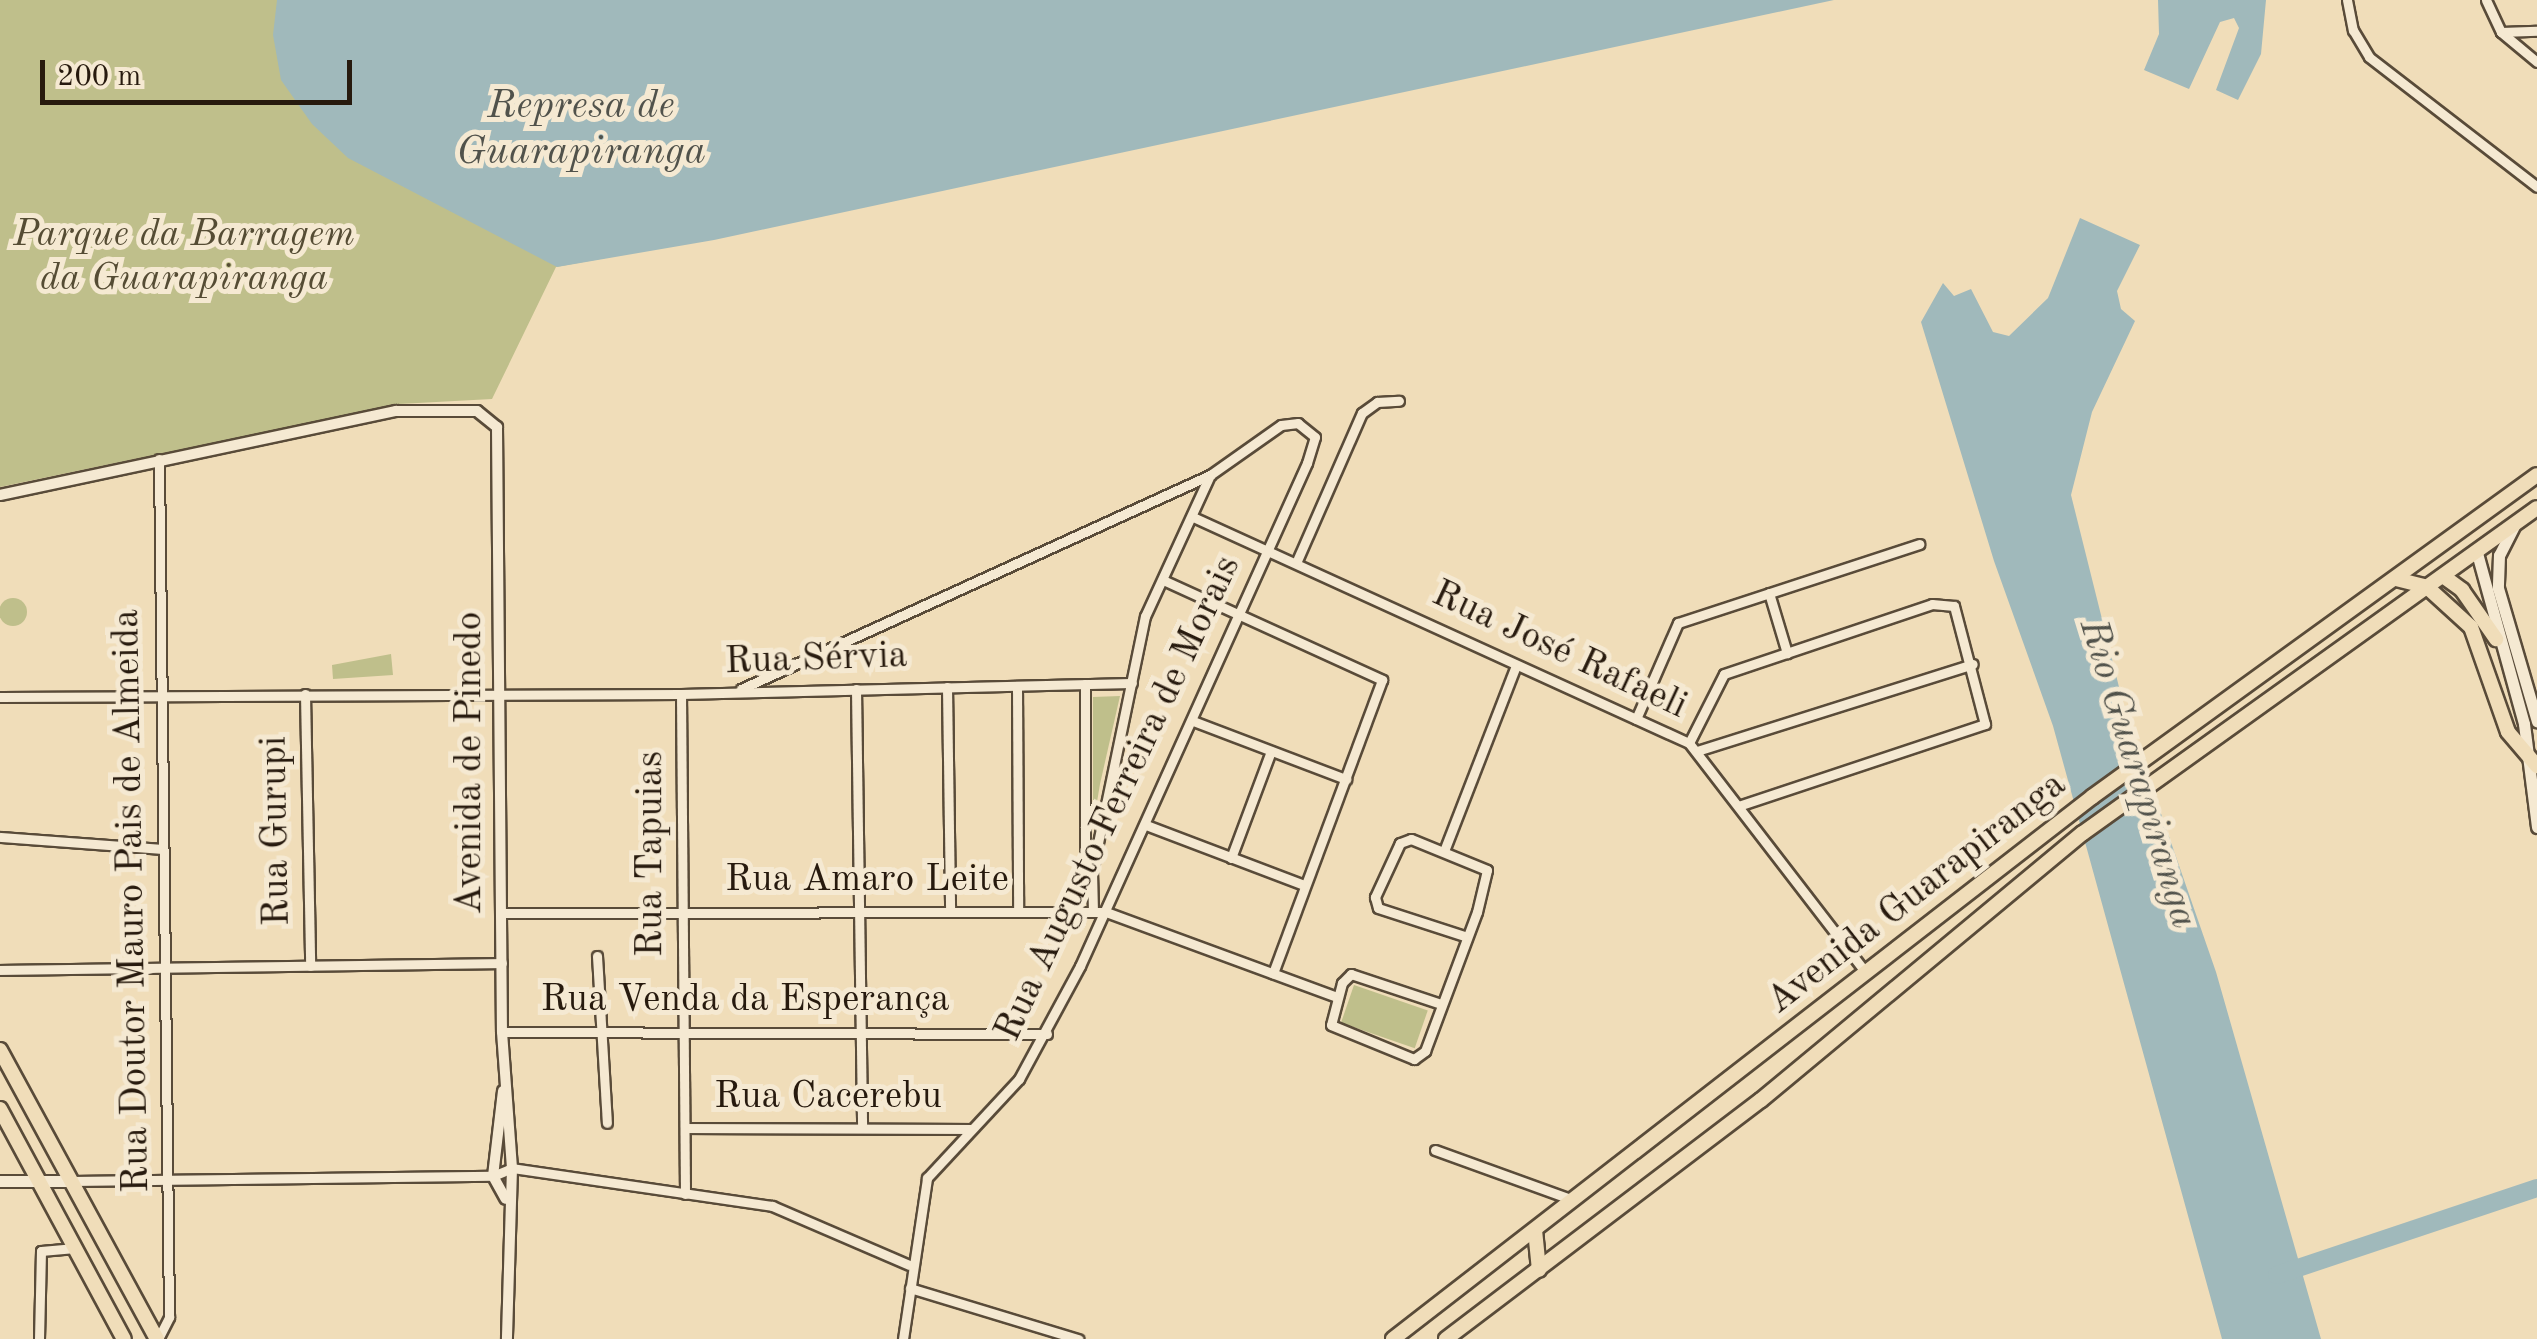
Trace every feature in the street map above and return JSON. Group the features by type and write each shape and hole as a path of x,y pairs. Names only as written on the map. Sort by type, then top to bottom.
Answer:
{"main road":[{"name":"Avenida Guarapiranga","path":"1393,1339 2168,740 2537,475"},
{"name":"Avenida Guarapiranga","path":"1446,1339 1854,1025 2029,874 2172,766 2537,508"},
{"path":"2480,517 2476,552 2496,639 2524,724 2537,827"},
{"path":"2514,526 2500,555 2498,588 2537,721"},
{"path":"2443,576 2462,590 2496,639"},
{"path":"2396,579 2427,587 2472,627 2508,732 2537,766"},
{"path":"1854,1025 1876,991 1868,975"},
{"path":"0,1050 157,1339"},
{"path":"0,1109 124,1339"},
{"path":"0,1181 72,1181"},
{"path":"1534,1230 1539,1270"}],"street":[{"path":"2348,0 2353,30 2369,57 2537,187"},
{"path":"2486,0 2501,32 2537,62"},
{"path":"2501,32 2537,32"},
{"path":"1296,563 1362,413 1377,402 1399,402"},
{"name":"Avenida de Pinedo","path":"158,459 396,412 478,411 492,420 499,435 502,1032 512,1168 506,1200 506,1339"},
{"name":"Rua Augusto Ferreira de Morais","path":"903,1339 909,1266 926,1178 1020,1079 1046,1034 1194,721 1313,448 1313,433 1289,422 1210,475"},
{"path":"0,495 158,459"},
{"name":"Rua Doutor Mauro Pais de Almeida","path":"157,1339 169,1317 158,459"},
{"path":"1092,871 1141,627 1210,475"},
{"path":"739,691 1210,475"},
{"name":"Rua José Rafaeli","path":"1193,516 1693,747 1868,975"},
{"path":"1636,719 1676,624 1919,544"},
{"path":"1163,580 1376,675 1382,684 1272,973"},
{"path":"1768,593 1788,653"},
{"path":"1693,747 1722,677 1932,604 1954,606 1973,664 1985,724 1738,806"},
{"path":"1693,747 1973,664"},
{"path":"1444,851 1516,665"},
{"name":"Rua Sérvia","path":"0,696 681,694 1132,683"},
{"path":"1086,684 1085,848 1092,871 1094,912"},
{"path":"947,686 950,910"},
{"path":"1016,686 1018,910"},
{"path":"856,689 862,1126"},
{"name":"Rua Gurupi","path":"305,694 310,966"},
{"name":"Rua Tapuias","path":"681,694 685,1194"},
{"path":"1194,721 1346,778"},
{"path":"1230,858 1271,751"},
{"path":"1146,825 1304,886"},
{"path":"0,837 162,850"},
{"path":"1442,1004 1355,974 1345,978 1336,997 1334,1032 1421,1058 1442,1004 1486,870 1411,840 1400,843 1374,897 1378,908 1464,936"},
{"name":"Rua Amaro Leite","path":"502,913 1106,912 1336,997"},
{"path":"597,956 607,1123"},
{"path":"0,970 502,963"},
{"name":"Rua Venda da Esperança","path":"502,1032 1046,1034"},
{"name":"Avenida de Pinedo","path":"504,1090 493,1176 506,1200"},
{"name":"Rua Cacerebu","path":"685,1128 971,1129"},
{"path":"1434,1150 1574,1201"},
{"path":"72,1181 493,1176 512,1168 772,1206 909,1266"},
{"path":"39,1339 42,1251 75,1248"},
{"path":"910,1288 1046,1334 1078,1339"}],"green space":[{"name":"Parque da Barragem da Guarapiranga","path":"0,0 395,0 611,257 556,267 492,399 399,404 0,487"},
{"path":"13,598 23,602 27,612 23,622 13,626 3,622 -1,612 3,602"},
{"path":"391,654 393,675 333,679 332,665"},
{"path":"1120,696 1100,784 1093,826 1093,697"},
{"path":"1354,985 1428,1010 1415,1048 1341,1023"}],"water":[{"name":"Represa de Guarapiranga","path":"277,0 1834,0 714,240 557,267 348,158 312,124 281,80 273,35"},
{"path":"2158,0 2266,0 2261,54 2238,100 2216,90 2239,28 2234,18 2220,22 2189,89 2144,70 2159,34"},
{"name":"Rio Guarapiranga","path":"2080,218 2140,245 2117,291 2121,309 2135,321 2092,412 2071,495 2124,707 2216,972 2321,1339 2222,1339 2053,726 1994,561 1921,322 1943,283 1954,296 1971,289 1993,332 2009,336 2048,298"}],"waterway":[{"path":"2277,1275 2537,1188"}]}
